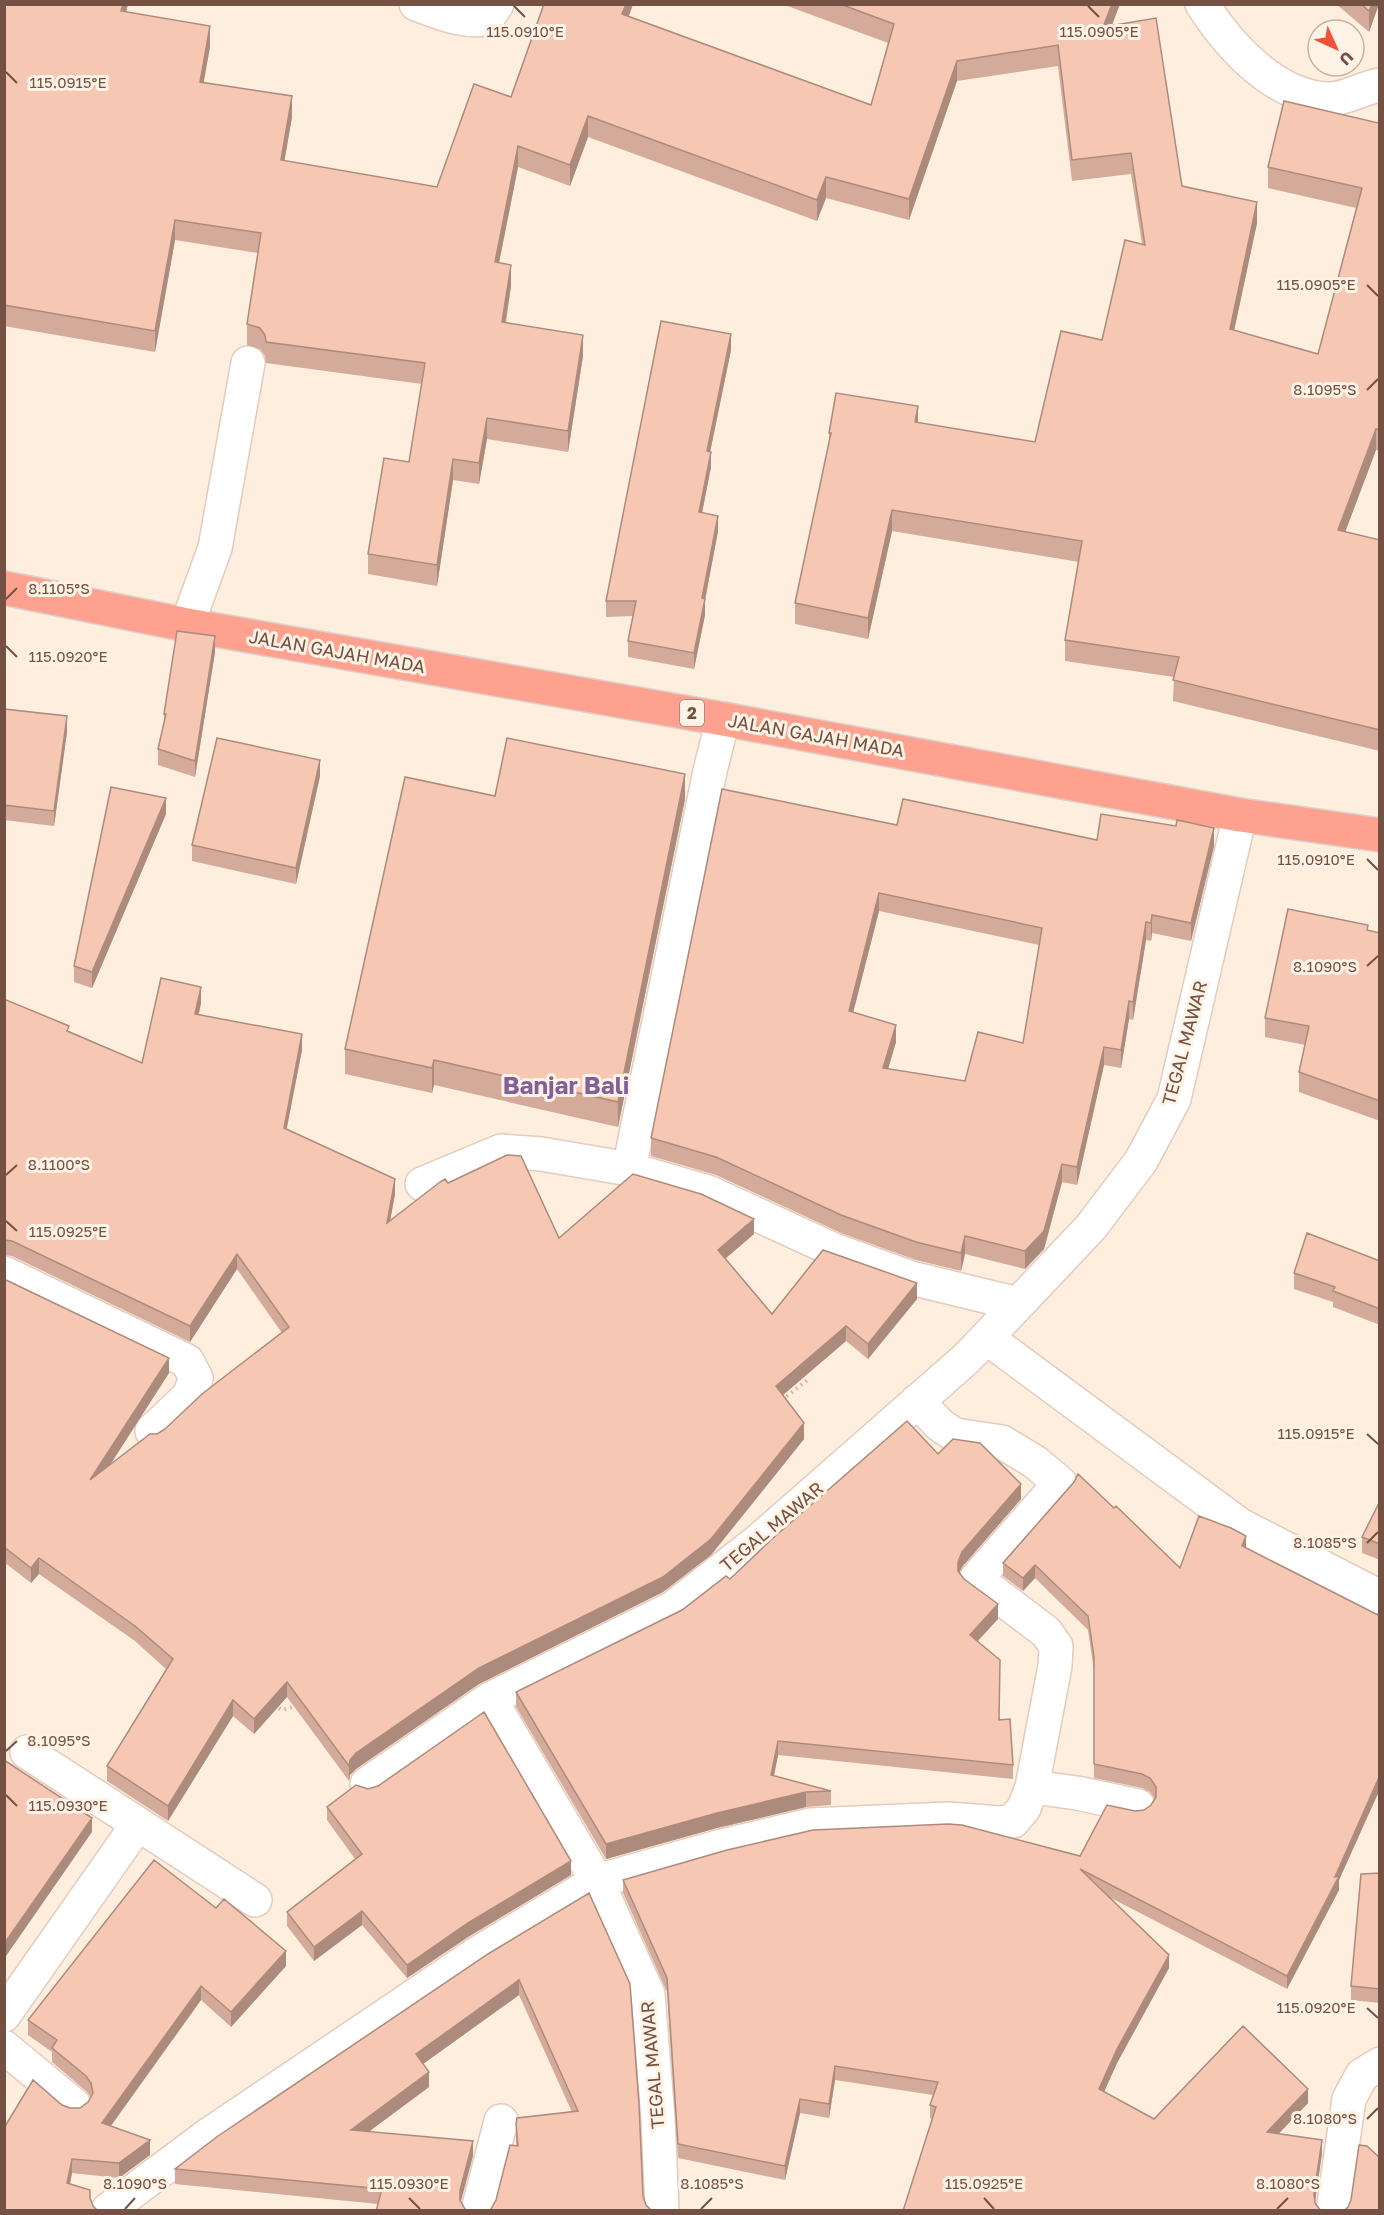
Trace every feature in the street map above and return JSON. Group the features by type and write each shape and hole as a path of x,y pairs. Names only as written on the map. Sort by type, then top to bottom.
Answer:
{"highway":[{"name":"JALAN GAJAH MADA","path":"4,588 187,625 723,719 1240,815 1380,835"}],"street":[{"path":"416,4 462,19 476,21 487,19 497,4"},
{"path":"1202,4 1246,58 1289,89 1318,98 1333,99 1380,85"},
{"path":"187,625 215,548 248,363"},
{"path":"629,1169 710,771 723,719"},
{"name":"TEGAL MAWAR","path":"662,2211 658,2118 648,1994 597,1881 490,1699 673,1608 757,1542 987,1338 1091,1227 1141,1161 1174,1099 1240,815"},
{"path":"422,1184 501,1151 541,1154 629,1169 708,1192 834,1250 911,1278 1018,1304"},
{"path":"4,1273 187,1361 196,1378 189,1396 152,1431"},
{"path":"987,1338 1240,1525 1380,1597"},
{"path":"108,2211 207,2136 468,1959 597,1881 722,1846 810,1825 948,1819 999,1823 1013,1821 1024,1808 1032,1786 1055,1666 1056,1646 1046,1632 976,1579 1060,1486 1060,1483 1035,1462 1002,1442 955,1436 940,1425 917,1401"},
{"path":"367,1784 490,1699"},
{"path":"27,1752 255,1900"},
{"path":"1032,1786 1138,1806"},
{"path":"4,2015 138,1824"},
{"path":"4,2047 74,2105"},
{"path":"1334,2211 1349,2099 1362,2075 1380,2064"},
{"path":"478,2211 501,2121"}],"path":[{"path":"782,1400 810,1378"},
{"path":"267,1701 282,1710 304,1705"}],"building":[{"path":"4,4 123,4 121,11 210,26 200,82 292,96 281,160 437,187 474,84 511,97 544,4 626,4 622,14 871,105 894,24 840,4 1112,4 1103,27 1156,18 1182,186 1257,202 1230,329 1318,354 1362,188 1268,167 1284,101 1378,123 1380,119 1380,430 1376,429 1338,530 1380,540 1380,730 1173,680 1179,657 1065,640 1082,541 892,510 868,618 795,603 831,433 829,433 836,393 918,406 915,422 1035,442 1061,331 1102,340 1125,240 1145,245 1131,153 1072,160 1058,45 957,61 909,199 826,177 817,200 588,116 570,165 518,146 495,262 511,265 502,322 583,335 568,431 487,418 479,463 453,459 437,565 368,554 384,458 409,462 425,363 266,342 265,335 260,328 247,324 261,233 175,220 155,331 4,305"},
{"path":"1361,4 1372,4 1369,11"},
{"path":"661,321 731,334 707,451 711,452 699,512 718,516 694,653 628,641 636,601 606,601"},
{"path":"177,631 215,636 195,761 158,749 166,714 164,714"},
{"path":"4,709 67,716 54,811 4,805"},
{"path":"217,738 320,760 296,868 192,845"},
{"path":"507,738 685,774 618,1102 434,1060 432,1068 345,1049 405,777 495,796"},
{"path":"111,787 166,798 92,972 74,966"},
{"path":"722,789 897,825 903,799 1097,840 1101,814 1176,826 1177,820 1214,828 1191,923 1152,915 1151,923 1146,922 1133,1002 1129,1001 1121,1050 1104,1047 1077,1167 1062,1164 1044,1231 1025,1251 965,1236 961,1253 916,1242 841,1215 716,1157 651,1138","holes":["879,893 1042,928 1023,1043 978,1032 965,1081 883,1068 896,1025 849,1011"]},
{"path":"1288,909 1368,925 1367,930 1380,933 1380,1101 1299,1072 1309,1026 1265,1018"},
{"path":"161,978 201,987 195,1014 302,1034 284,1128 395,1179 387,1223 445,1179 448,1183 507,1155 521,1156 559,1238 633,1174 701,1194 754,1219 718,1250 772,1314 823,1250 917,1283 868,1344 846,1326 776,1386 804,1423 711,1539 663,1577 479,1668 356,1753 350,1760 349,1766 287,1682 254,1719 233,1700 168,1806 107,1766 173,1659 135,1626 39,1558 31,1568 4,1547 4,1279 169,1358 90,1480 150,1434 157,1434 165,1429 202,1394 289,1327 237,1254 190,1326 12,1241 4,1240 4,999 69,1026 67,1031 142,1063"},
{"path":"1307,1233 1380,1261 1380,1309 1333,1291 1335,1287 1294,1273"},
{"path":"907,1421 938,1454 953,1439 980,1443 1021,1484 962,1552 958,1562 958,1571 964,1579 998,1604 970,1635 1000,1660 999,1720 1010,1719 1013,1765 778,1741 771,1775 831,1791 806,1792 717,1813 606,1844 516,1692 682,1610 726,1576 730,1579 772,1539"},
{"path":"1078,1474 1114,1508 1116,1506 1180,1568 1199,1516 1246,1536 1242,1546 1380,1616 1380,1775 1335,1877 1339,1876 1287,1976 1080,1869 1169,1955 1117,2049 1099,2089 1154,2119 1243,2026 1308,2089 1267,2132 1322,2140 1314,2194 1315,2203 1321,2211 903,2211 936,2107 930,2105 938,2082 835,2066 829,2104 800,2099 785,2166 678,2144 667,1978 623,1880 727,1850 813,1830 962,1825 1080,1856 1107,1805 1135,1811 1144,1810 1156,1797 1156,1787 1150,1778 1142,1774 1094,1764 1094,1657 1088,1616 1035,1565 1023,1578 1003,1563 1074,1482"},
{"path":"1380,1501 1380,1544 1362,1537"},
{"path":"484,1712 571,1861 468,1923 407,1965 362,1911 314,1947 287,1912 362,1854 327,1807 356,1785 368,1789 378,1786"},
{"path":"4,1760 92,1818 4,1944"},
{"path":"154,1860 216,1908 224,1899 286,1951 231,2012 201,1986 102,2123 150,2140 119,2163 72,2159 67,2183 90,2190 93,2206 98,2211 4,2211 4,2128 33,2080 62,2105 70,2108 80,2108 88,2102 93,2093 91,2083 86,2076 52,2048 57,2040 28,2020"},
{"path":"1380,1873 1380,1989 1351,1986 1361,1874"},
{"path":"589,1893 630,1984 643,2196 646,2205 652,2211 488,2211 496,2200 510,2145 518,2146 517,2118 578,2111 519,1980 416,2054 429,2072 351,2130 473,2141 460,2190 460,2200 468,2211 376,2211 382,2189 175,2169 218,2136 488,1954"},
{"path":"1359,2145 1367,2146 1380,2158 1380,2211 1344,2211 1351,2200"}],"district":[{"name":"Banjar Bali","path":"566,1086"}]}
